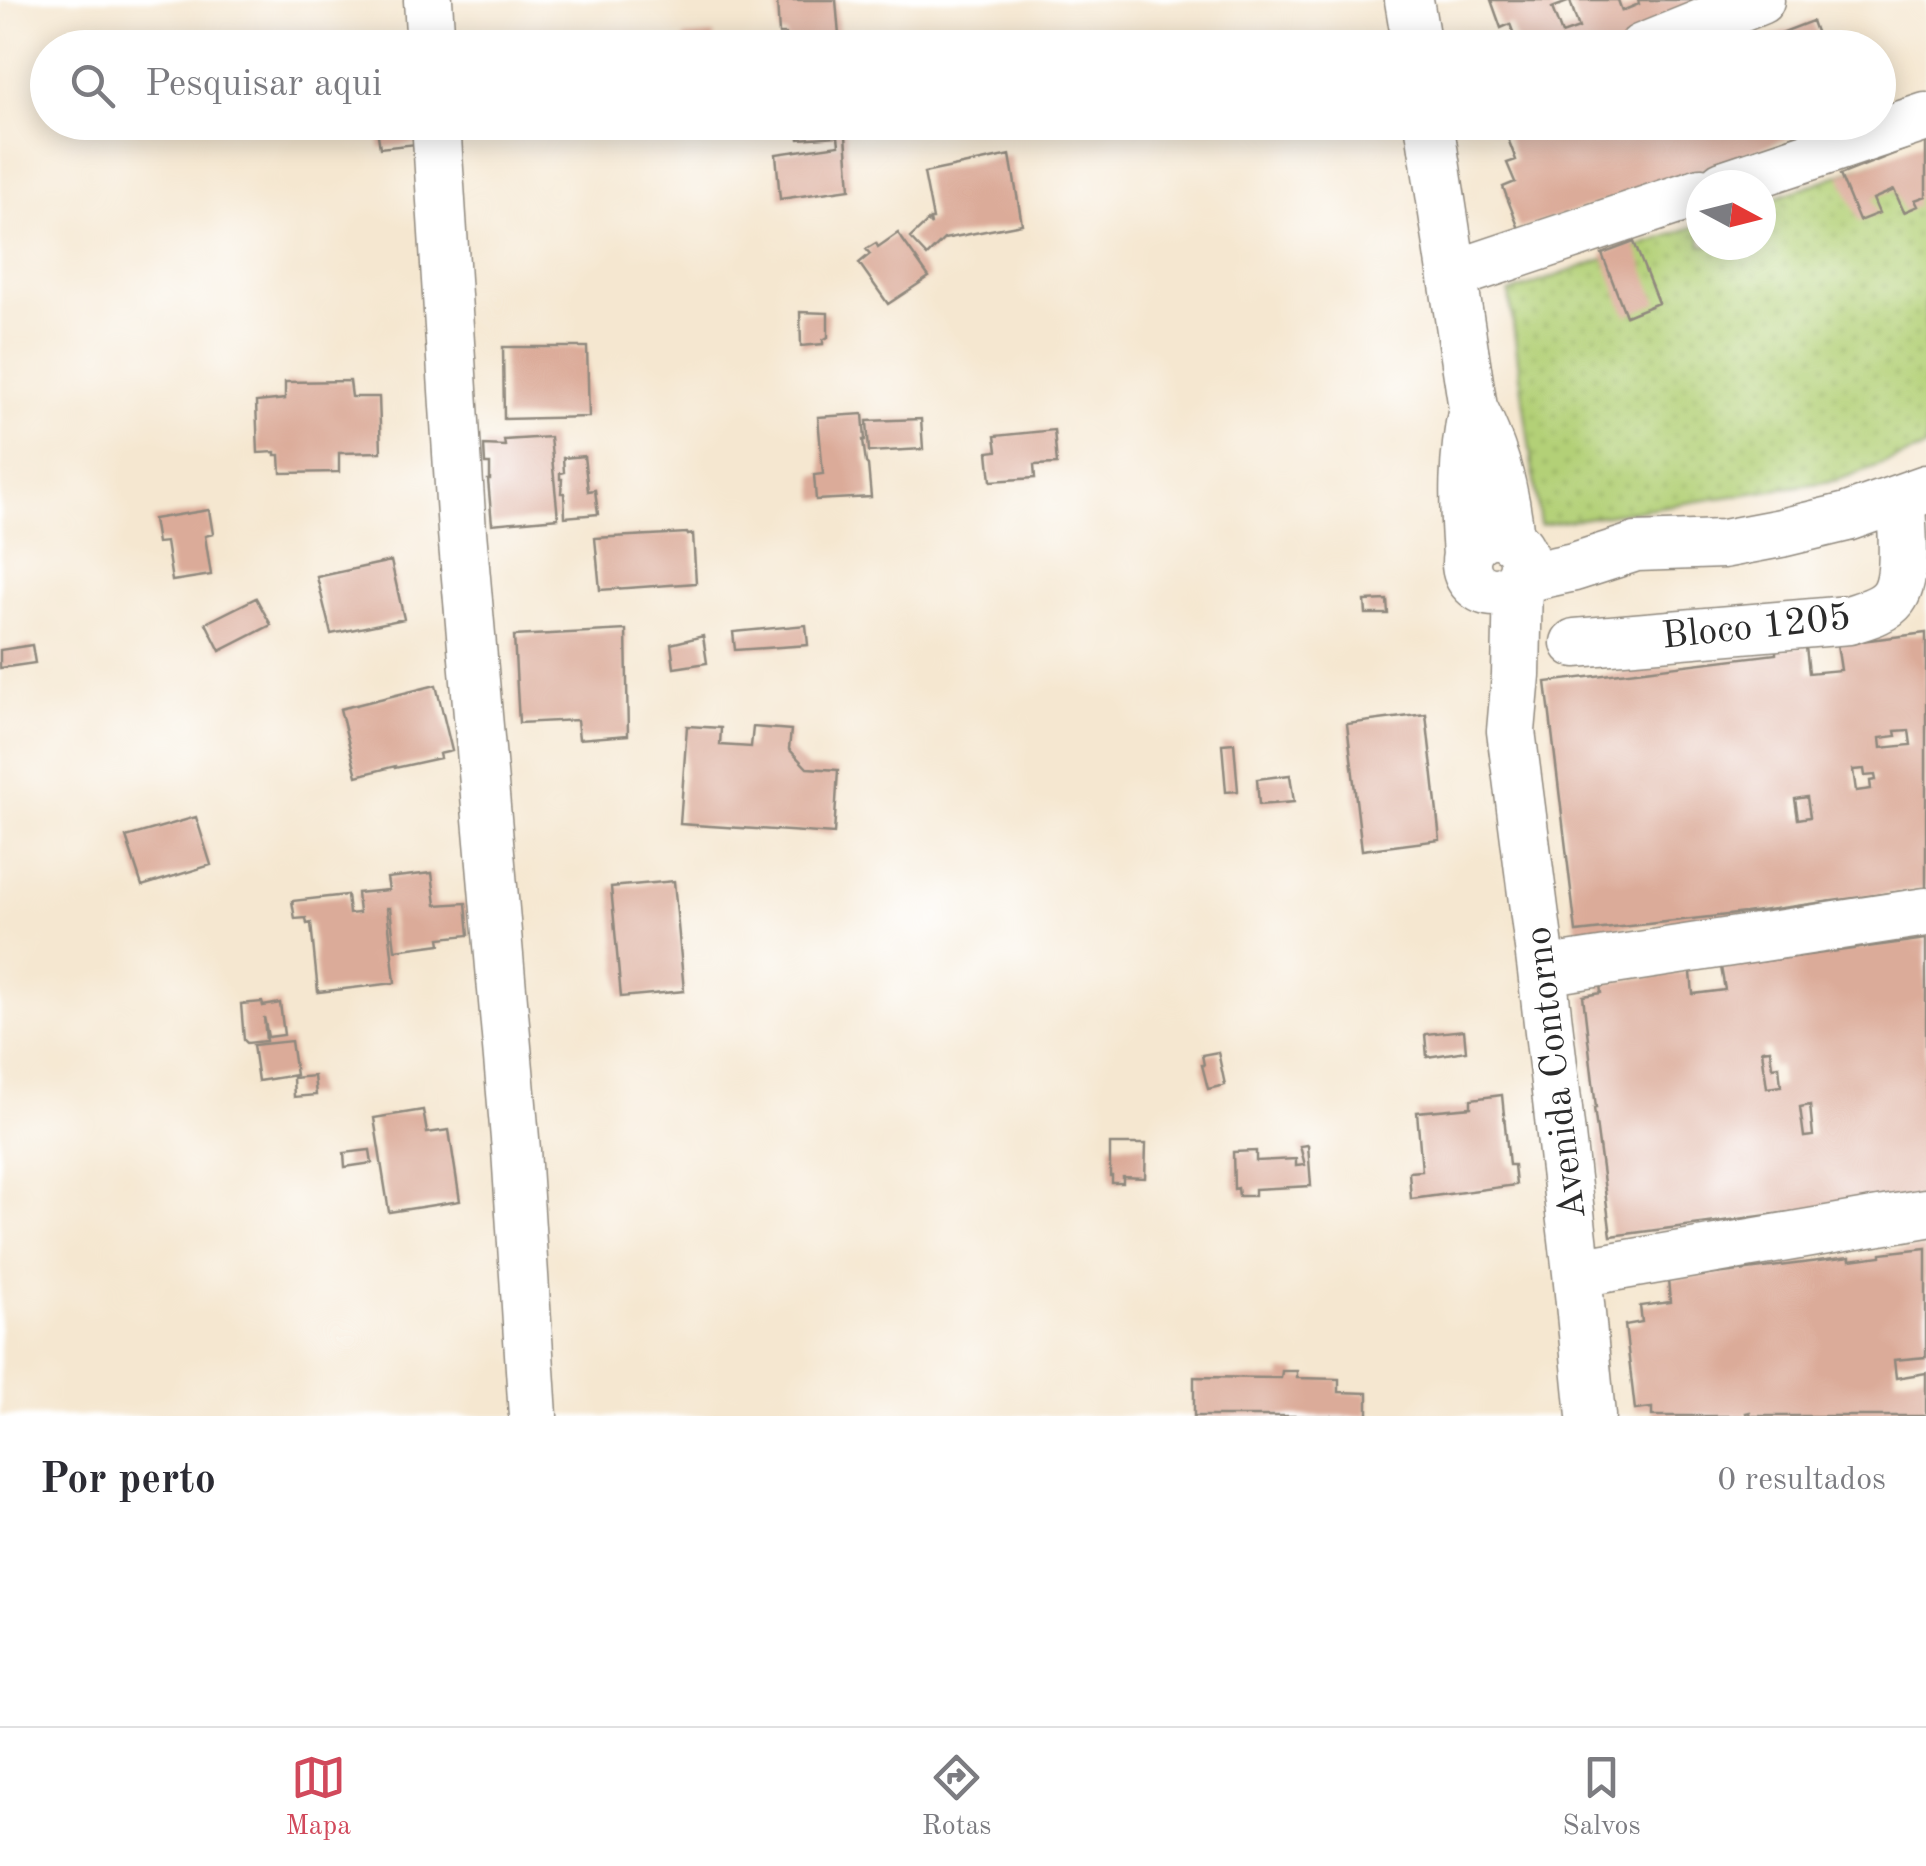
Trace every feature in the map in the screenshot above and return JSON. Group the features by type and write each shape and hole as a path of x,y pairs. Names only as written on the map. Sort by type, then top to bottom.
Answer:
{"street":[{"path":"428,0 430,30"},
{"path":"1409,0 1414,30"},
{"path":"1686,30 1760,0"},
{"path":"1896,127 1926,117"},
{"path":"437,140 462,532 514,1130 533,1416"},
{"name":"Avenida Contorno","path":"1432,140 1473,408 1489,440 1507,501 1492,683 1511,731 1591,1416"},
{"path":"1768,170 1857,140"},
{"path":"1453,275 1686,197"},
{"path":"1500,564 1574,567 1636,547 1723,544 1847,517 1914,494"},
{"name":"Bloco 1205","path":"1575,643 1849,620 1874,612 1894,597 1902,572 1914,494"},
{"path":"1542,971 1926,912"},
{"path":"1577,1272 1926,1213"}],"green space":[{"path":"1926,144 1926,448 1838,480 1540,525 1509,293 1686,229 1686,260 1776,260 1776,198"}],"building":[{"path":"777,0 836,0 838,30 779,30"},
{"path":"1491,0 1618,0 1622,11 1639,4 1638,0 1752,0 1675,30 1573,30 1579,28 1570,1 1552,8 1560,30 1512,30 1510,24 1501,28"},
{"path":"1812,21 1815,30 1789,30"},
{"path":"379,140 417,140 417,144 380,148"},
{"path":"838,140 846,140 850,189 780,199 776,154 839,145"},
{"path":"1508,140 1782,140 1519,229 1503,187 1515,182 1507,163 1516,160"},
{"path":"1926,141 1926,196 1915,200 1918,206 1904,212 1894,190 1873,199 1879,213 1859,221 1840,175"},
{"path":"1010,155 1022,224 944,239 927,256 910,238 928,221 931,225 933,219 924,173"},
{"path":"898,233 929,277 888,304 859,263 870,254 866,249 876,243 878,247"},
{"path":"1634,242 1658,303 1626,316 1602,254"},
{"path":"800,312 828,313 828,337 823,344 801,346"},
{"path":"503,347 587,347 589,417 504,419"},
{"path":"350,381 352,397 379,397 381,452 339,453 339,472 281,473 280,455 258,453 256,402 285,399 285,382"},
{"path":"863,414 871,497 816,500 814,475 823,474 818,417"},
{"path":"921,419 923,449 869,452 867,421"},
{"path":"1054,430 1057,464 1034,465 1035,478 991,481 988,452 997,451 995,436"},
{"path":"550,437 558,518 492,524 490,464 485,464 484,445 505,446 504,440"},
{"path":"584,456 588,491 595,490 598,514 565,517 560,479 563,458"},
{"path":"209,510 213,534 205,536 211,575 172,581 166,542 157,543 153,519"},
{"path":"693,534 696,583 600,590 595,538"},
{"path":"391,561 404,619 331,634 317,577"},
{"path":"256,598 271,625 220,651 206,623"},
{"path":"1387,600 1388,614 1366,614 1365,601"},
{"path":"806,625 808,645 735,650 733,632"},
{"path":"626,630 628,735 579,739 577,720 519,723 514,636"},
{"path":"1926,633 1926,888 1576,932 1546,682 1806,647 1809,673 1841,670 1837,644","holes":["1909,730 1911,745 1881,748 1880,738","1864,769 1865,776 1875,775 1876,780 1870,781 1871,789 1856,791 1853,770","1807,797 1810,817 1798,819 1795,799"]},
{"path":"703,636 707,663 674,668 671,644"},
{"path":"32,645 35,663 0,668 0,650"},
{"path":"436,685 452,751 439,754 440,758 357,776 340,709"},
{"path":"1426,714 1440,840 1362,850 1347,724"},
{"path":"687,726 721,728 720,745 751,747 753,727 791,730 789,749 807,768 838,770 834,834 680,824"},
{"path":"1234,743 1238,791 1226,792 1222,744"},
{"path":"1290,775 1294,802 1259,805 1257,779"},
{"path":"196,817 211,865 142,886 126,837"},
{"path":"432,873 436,905 466,903 469,935 440,938 441,944 395,950 387,908 395,983 318,992 311,923 307,924 306,918 295,919 292,901 347,895 349,914 359,913 357,893 389,890 387,878"},
{"path":"674,881 684,991 621,997 611,887"},
{"path":"1926,939 1926,1197 1611,1236 1583,996 1601,993 1600,984 1688,972 1693,994 1725,990 1721,967","holes":["1770,1049 1772,1067 1779,1066 1781,1086 1767,1088 1762,1050","1810,1105 1813,1136 1804,1137 1800,1107"]},
{"path":"262,1002 263,1006 280,1003 284,1035 268,1037 264,1017 266,1041 247,1043 241,1004"},
{"path":"1464,1030 1466,1051 1427,1057 1425,1034"},
{"path":"291,1041 296,1075 258,1081 253,1045"},
{"path":"1218,1052 1225,1085 1208,1089 1202,1055"},
{"path":"314,1076 316,1095 294,1097 293,1078"},
{"path":"1502,1095 1509,1165 1514,1165 1516,1185 1411,1199 1409,1172 1422,1171 1417,1112 1471,1107 1471,1099"},
{"path":"423,1110 427,1133 449,1130 460,1201 389,1212 374,1118"},
{"path":"1110,1144 1146,1144 1145,1178 1123,1177 1123,1183 1112,1183"},
{"path":"1308,1145 1311,1186 1255,1189 1255,1196 1239,1196 1238,1188 1234,1189 1233,1152 1256,1151 1256,1161 1296,1159 1296,1166 1305,1165 1300,1146"},
{"path":"370,1150 372,1163 345,1167 344,1153"},
{"path":"1926,1248 1926,1357 1894,1360 1896,1378 1926,1373 1926,1416 1751,1416 1750,1412 1747,1416 1652,1416 1652,1408 1635,1410 1625,1325 1642,1322 1640,1306 1670,1302 1668,1280"},
{"path":"1282,1371 1297,1371 1297,1378 1339,1379 1339,1392 1368,1393 1368,1416 1194,1416 1194,1377 1281,1378"}]}
